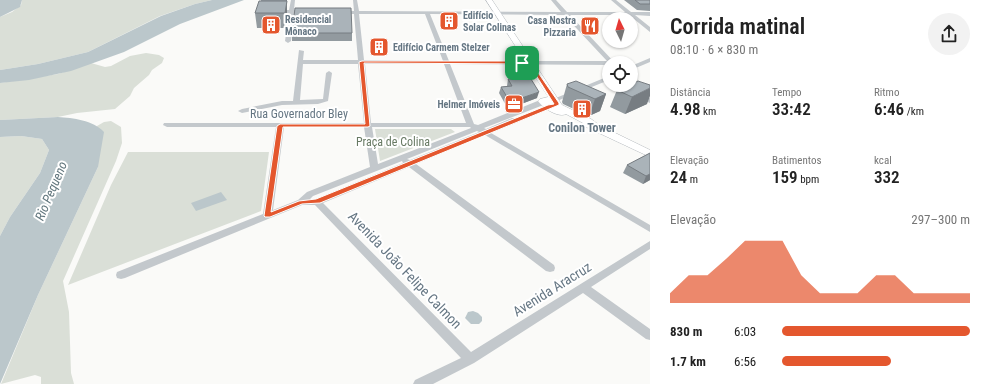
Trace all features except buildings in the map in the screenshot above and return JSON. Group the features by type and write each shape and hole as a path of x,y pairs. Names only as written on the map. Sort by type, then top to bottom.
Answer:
{"main road":[{"path":"482,0 494,13 550,102 582,122 594,126 650,154"},
{"path":"489,0 494,13"},
{"path":"526,63 548,89 557,92 581,89"},
{"path":"548,89 550,102"}],"street":[{"path":"288,41 293,0"},
{"path":"355,0 374,169"},
{"path":"553,0 605,56"},
{"path":"613,0 629,12"},
{"path":"618,0 630,12"},
{"path":"271,12 314,12"},
{"path":"335,12 602,14"},
{"path":"427,13 445,62 478,128 650,229"},
{"path":"638,14 650,14"},
{"path":"638,18 650,26"},
{"path":"638,19 650,30"},
{"path":"296,102 301,51"},
{"path":"638,65 650,60"},
{"path":"300,62 602,63"},
{"path":"242,111 296,102 318,102 326,100 329,73"},
{"path":"301,202 317,202 478,128 602,82"},
{"path":"629,92 650,101"},
{"name":"Rua Governador Bley","path":"167,126 368,126 478,128"},
{"path":"267,216 280,126"},
{"path":"121,275 301,202 310,194 374,169 406,161"},
{"path":"406,161 550,268"},
{"name":"Avenida João Felipe Calmon","path":"317,202 470,359"},
{"name":"Avenida Aracruz","path":"420,384 470,359 650,244"},
{"path":"583,287 650,335"}],"green space":[{"path":"22,0 212,0 160,16 88,52 38,64 0,70 0,17 12,12 21,5"},
{"path":"146,53 159,55 164,58 162,63 152,70 149,75 134,88 130,96 115,109 77,113 58,117 0,120 0,83 58,74 91,63 105,67 111,66 130,56"},
{"path":"111,121 121,127 122,143 116,161 63,281 69,312 71,373 74,384 41,384 41,377 35,375 1,384 38,295 98,167 97,126 104,122"},
{"name":"Praça de Colina","path":"375,129 451,129 455,132 380,161"},
{"path":"21,136 42,139 49,150 40,173 10,217 0,236 0,137"},
{"path":"128,152 269,152 261,211 68,285 111,185"}],"water":[{"path":"0,0 22,0 20,7 0,17"},
{"path":"212,0 244,0 180,24 124,52 71,71 29,80 0,83 0,70 38,64 88,52 161,16 195,4"},
{"name":"Rio Pequeno","path":"58,117 89,122 104,132 98,167 38,295 0,384 0,236 10,217 40,173 49,150 42,139 21,136 0,137 0,120"},
{"path":"221,192 227,200 196,211 191,203"},
{"path":"473,311 482,317 482,321 479,324 471,324 465,318 468,312"}],"place":[{"name":"Edifício Solar Colinas","path":"449,21"},
{"name":"Residencial Mônaco","path":"271,25"},
{"name":"Casa Nostra Pizzaria","path":"590,26"},
{"name":"Edifício Carmem Stelzer","path":"379,47"},
{"name":"Helmer Imóveis","path":"514,104"},
{"name":"Conilon Tower","path":"582,109"}],"route":[{"path":"362,62 522,63 530,63 557,105 550,106 317,202 301,202 267,216 280,126 368,126 362,62"}]}
